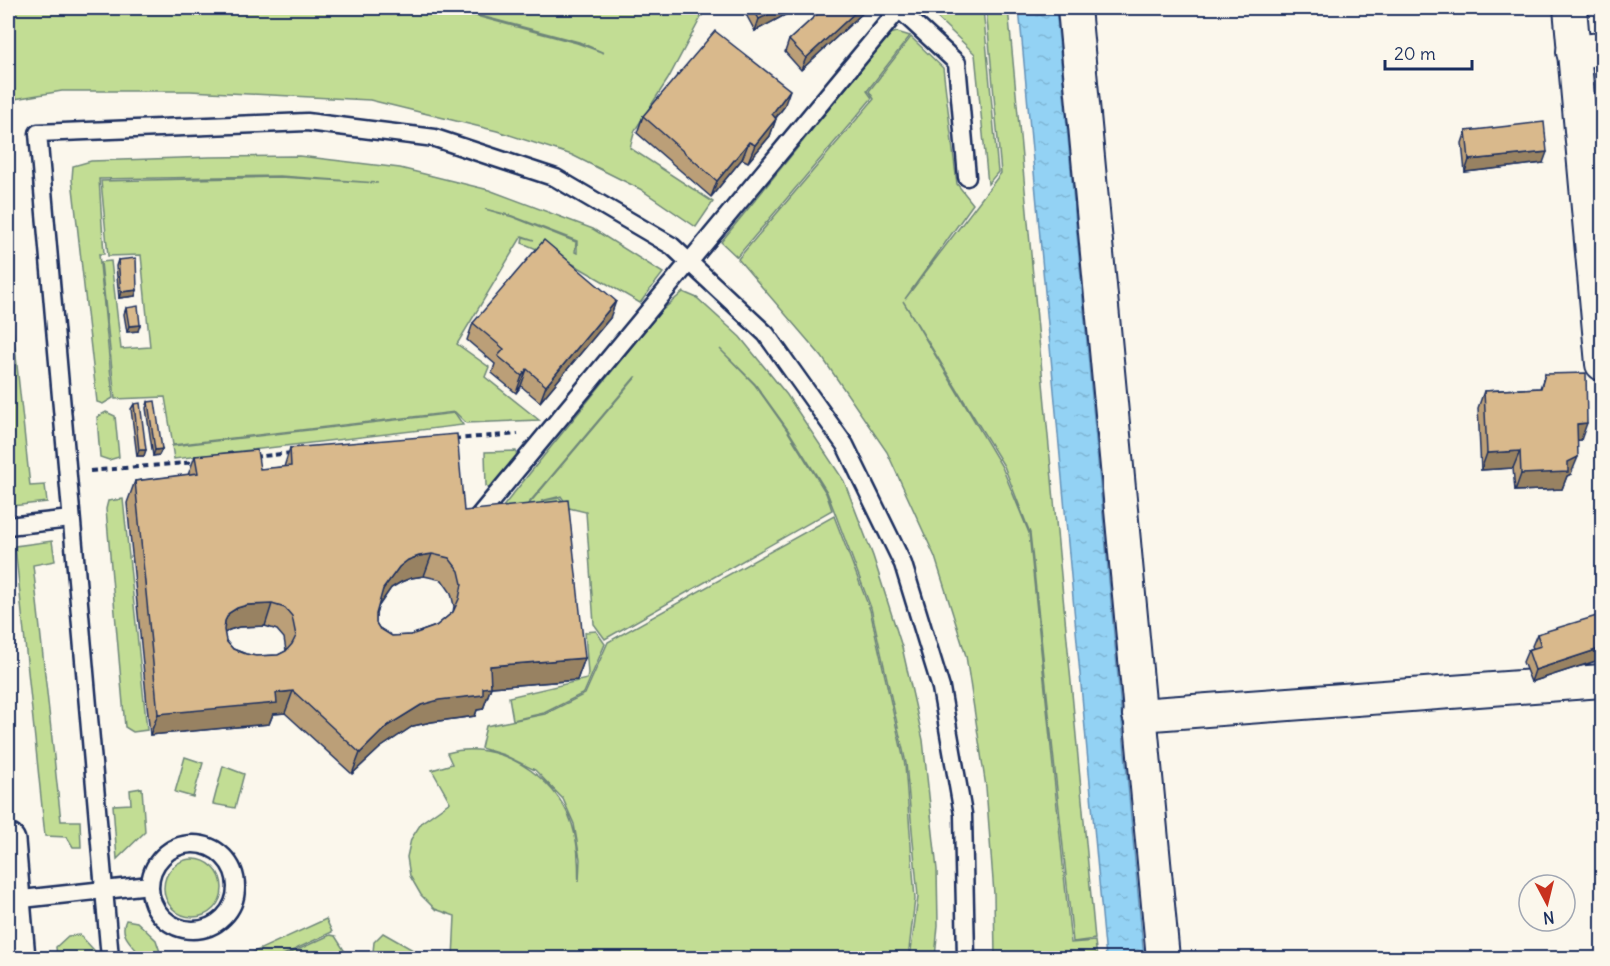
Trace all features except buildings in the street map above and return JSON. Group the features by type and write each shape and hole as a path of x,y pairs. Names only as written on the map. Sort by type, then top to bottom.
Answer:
{"street":[{"path":"1074,8 1163,958"},
{"path":"1570,8 1588,51 1602,364"},
{"path":"1139,716 1602,681"},
{"path":"8,841 18,958"}],"lane":[{"path":"477,518 899,9 957,63 967,177"},
{"path":"110,958 38,133 306,122 435,138 556,178 672,246 766,334 845,445 903,564 941,688 963,814 966,958"},
{"path":"8,526 71,519"},
{"path":"187,844 200,844 213,848 228,861 236,879 236,893 232,906 224,918 206,927 185,929 161,916 153,905 150,885 155,866 163,855 187,844"},
{"path":"13,900 150,885"}],"path":[{"path":"443,440 549,431"},
{"path":"244,458 302,452"},
{"path":"67,473 196,462"}],"green space":[{"path":"8,8 409,8 465,13 577,43 604,53 579,42 466,12 420,8 706,8 668,79 635,130 630,148 713,202 696,227 640,189 572,155 497,131 370,100 190,91 62,91 8,100"},
{"path":"927,8 983,8 998,172 988,184 975,54"},
{"path":"986,8 1008,8 1095,939 1073,942 1030,533 1004,466 903,301 1002,467 1029,533 1071,943 1095,941 1097,958 995,958 994,894 986,787 966,656 935,557 887,452 822,357 738,259 874,99 869,91 911,37 943,68 957,184 973,204 905,299 1001,173"},
{"path":"897,32 910,36 867,91 872,98 737,257 721,242 890,34"},
{"path":"299,156 400,168 489,190 593,229 663,273 640,303 573,264 522,243 523,237 534,240 522,236 457,344 489,367 485,377 539,420 466,423 455,412 173,445 165,397 115,399 101,262 111,261 121,349 150,347 141,255 108,256 101,181 280,177 378,183 280,176 99,179 104,254 99,254 113,398 103,404 97,402 72,179 73,166 91,161","holes":["485,209 512,216 577,241 577,253 575,252 576,242 513,217"]},
{"path":"8,282 30,486 45,485 47,502 12,506 8,452"},
{"path":"683,292 697,298 740,337 787,395 844,481 873,556 902,647 923,740 937,870 938,925 935,958 910,958 918,897 906,763 871,608 827,492 788,430 755,384 720,349 755,385 787,430 826,493 832,510 605,639 594,624 586,512 569,508 561,496 541,501 560,498 569,510 493,519 658,314","holes":["636,377 529,504 528,504"]},
{"path":"106,412 115,416 119,457 109,460 100,457 97,417"},
{"path":"455,413 463,425 174,459 172,446"},
{"path":"516,451 517,458 494,490 486,486 485,452"},
{"path":"123,499 147,730 133,732 125,727 106,509 108,501"},
{"path":"834,516 870,610 905,765 915,899 908,958 453,958 455,916 435,909 421,895 410,876 407,857 411,839 422,822 450,802 432,770 452,764 447,753 466,750 485,751 504,756 539,776 564,807 572,824 579,882 580,859 574,824 563,799 535,770 504,755 481,748 486,726 545,714 585,694 608,642"},
{"path":"52,541 55,561 33,565 61,821 80,821 81,847 73,847 67,837 45,836 15,546"},
{"path":"596,631 605,644 584,693 544,713 513,720 509,697 587,679 585,632"},
{"path":"185,757 203,763 193,797 175,792"},
{"path":"223,766 244,774 235,808 213,804"},
{"path":"142,788 145,832 117,859 113,805 131,804 130,790"},
{"path":"187,859 199,859 214,867 222,882 222,894 214,909 199,917 187,917 172,909 164,894 164,882 172,867"},
{"path":"326,919 332,932 277,958 241,958"},
{"path":"126,920 137,922 156,940 162,958 142,958 126,936 124,926"},
{"path":"383,933 413,950 415,958 280,958 330,935 335,936 347,955 373,952 374,942"},
{"path":"80,935 94,950 96,958 57,958 56,947 68,936"}],"water":[{"path":"1019,8 1056,8 1144,958 1106,958"}]}
